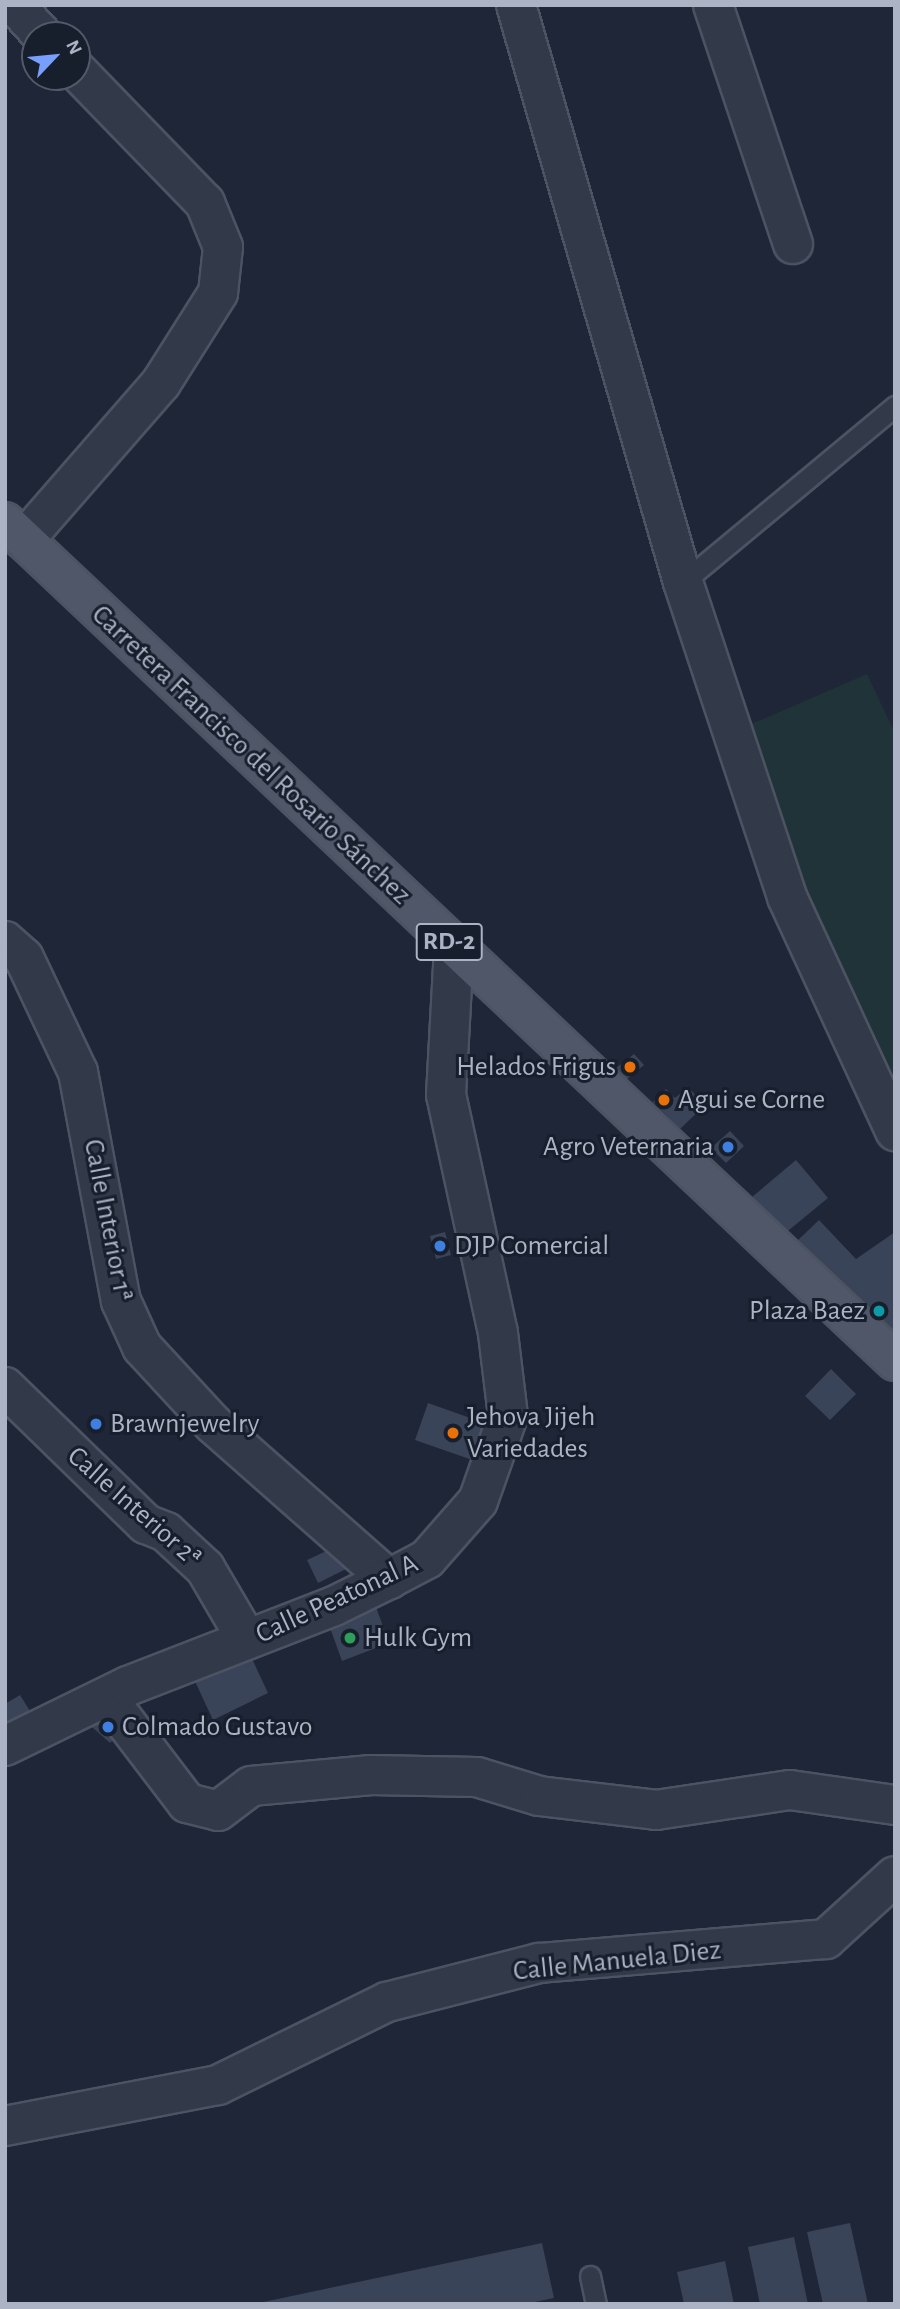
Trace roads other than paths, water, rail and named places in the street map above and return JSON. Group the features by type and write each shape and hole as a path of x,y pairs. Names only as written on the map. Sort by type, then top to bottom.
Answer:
{"main road":[{"name":"Carretera Francisco del Rosario Sánchez","path":"15,531 895,1361"}],"street":[{"path":"15,5 29,21"},
{"path":"516,5 683,582 787,897 895,1131"},
{"path":"713,5 793,244"},
{"path":"15,531 161,383 218,293 223,247 205,203 91,85"},
{"name":"Calle Interior 1ª","path":"5,941 24,958 78,1072 121,1301 142,1347 213,1424 389,1579"},
{"name":"Calle Peatonal A","path":"6,1744 107,1698 334,1606 389,1579 427,1559 478,1502 508,1416 498,1333 446,1095 454,947"},
{"name":"Calle Interior 2ª","path":"5,1387 146,1524 166,1532 205,1568 247,1640"},
{"path":"107,1698 187,1803 218,1811 251,1786 371,1775 477,1777 539,1796 656,1811 790,1790 895,1805"},
{"name":"Calle Manuela Diez","path":"5,2126 218,2085 387,2002 539,1963 826,1939 895,1876"}],"lane":[{"path":"683,582 895,407"},
{"path":"590,2276 596,2304"}],"place":[{"name":"Helados Frigus","path":"630,1067"},
{"name":"Agui se Corne","path":"664,1100"},
{"name":"Agro Veternaria","path":"728,1147"},
{"name":"DJP Comercial","path":"440,1246"},
{"name":"Plaza Baez","path":"879,1311"},
{"name":"Brawnjewelry","path":"96,1424"},
{"name":"Jehova Jijeh Variedades","path":"453,1433"},
{"name":"Hulk Gym","path":"350,1638"},
{"name":"Colmado Gustavo","path":"108,1727"}]}
